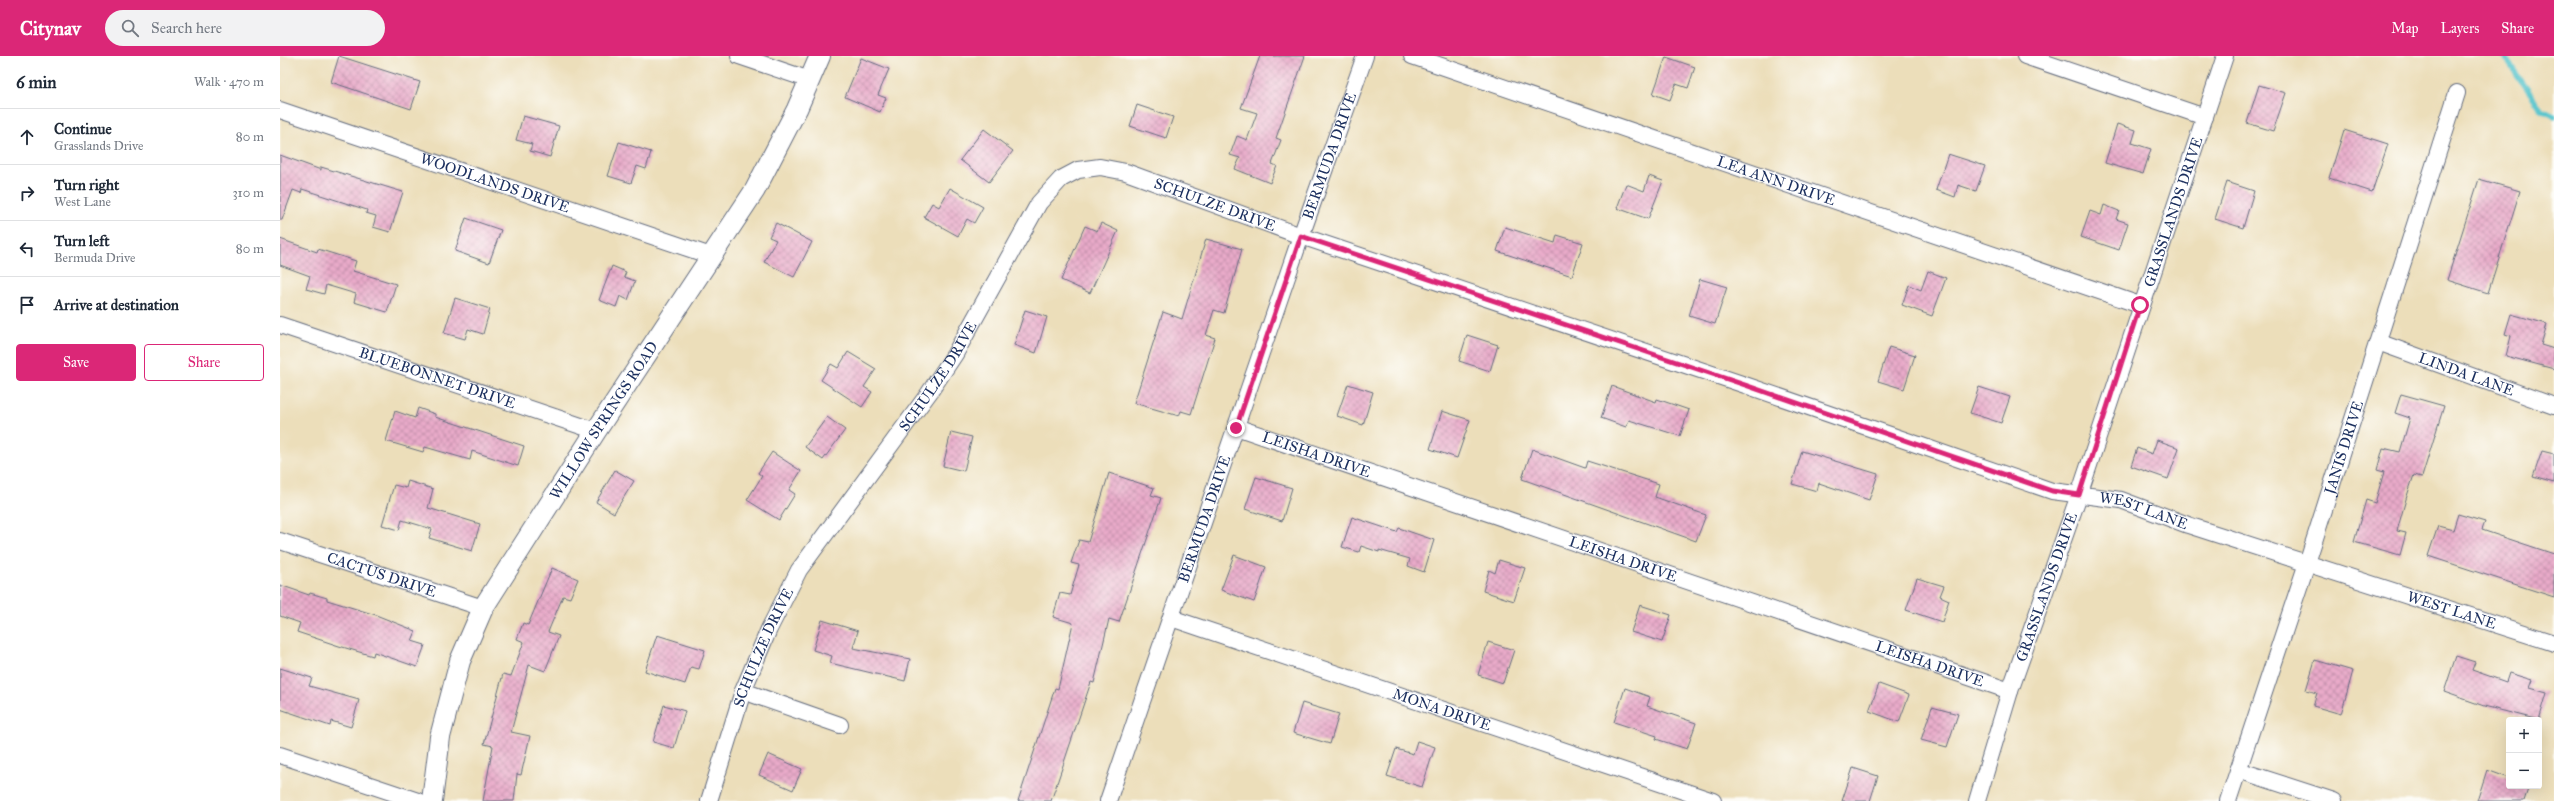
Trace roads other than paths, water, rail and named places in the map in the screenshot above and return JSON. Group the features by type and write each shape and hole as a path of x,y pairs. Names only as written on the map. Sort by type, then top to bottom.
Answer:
{"street":[{"path":"739,56 810,80"},
{"name":"WILLOW SPRINGS ROAD","path":"432,801 440,737 460,661 483,608 596,431 755,190 810,80 820,56"},
{"name":"BERMUDA DRIVE","path":"1108,801 1301,236 1365,56"},
{"name":"LEA ANN DRIVE","path":"1412,56 2140,305"},
{"path":"2026,56 2205,117"},
{"name":"GRASSLANDS DRIVE","path":"1977,801 2010,691 2079,495 2140,305 2225,56"},
{"name":"JANIS DRIVE","path":"2228,801 2307,563 2457,93"},
{"name":"WOODLANDS DRIVE","path":"280,110 711,256"},
{"name":"SCHULZE DRIVE","path":"709,801 743,691 768,629 799,570 929,393 955,354 1039,203 1061,179 1078,170 1100,167 1126,172 1301,236"},
{"name":"WEST LANE","path":"1301,236 1748,386 2052,491 2121,500 2188,525 2554,643"},
{"name":"BLUEBONNET DRIVE","path":"280,325 596,431"},
{"name":"LINDA LANE","path":"2378,342 2554,406"},
{"name":"LEISHA DRIVE","path":"1236,428 2010,691"},
{"name":"CACTUS DRIVE","path":"280,541 483,608"},
{"name":"MONA DRIVE","path":"1171,618 1713,801"},
{"path":"743,691 840,725"},
{"path":"280,755 418,801"},
{"path":"2238,770 2334,801"}],"waterway":[{"path":"2504,56 2542,110 2554,116"}]}
